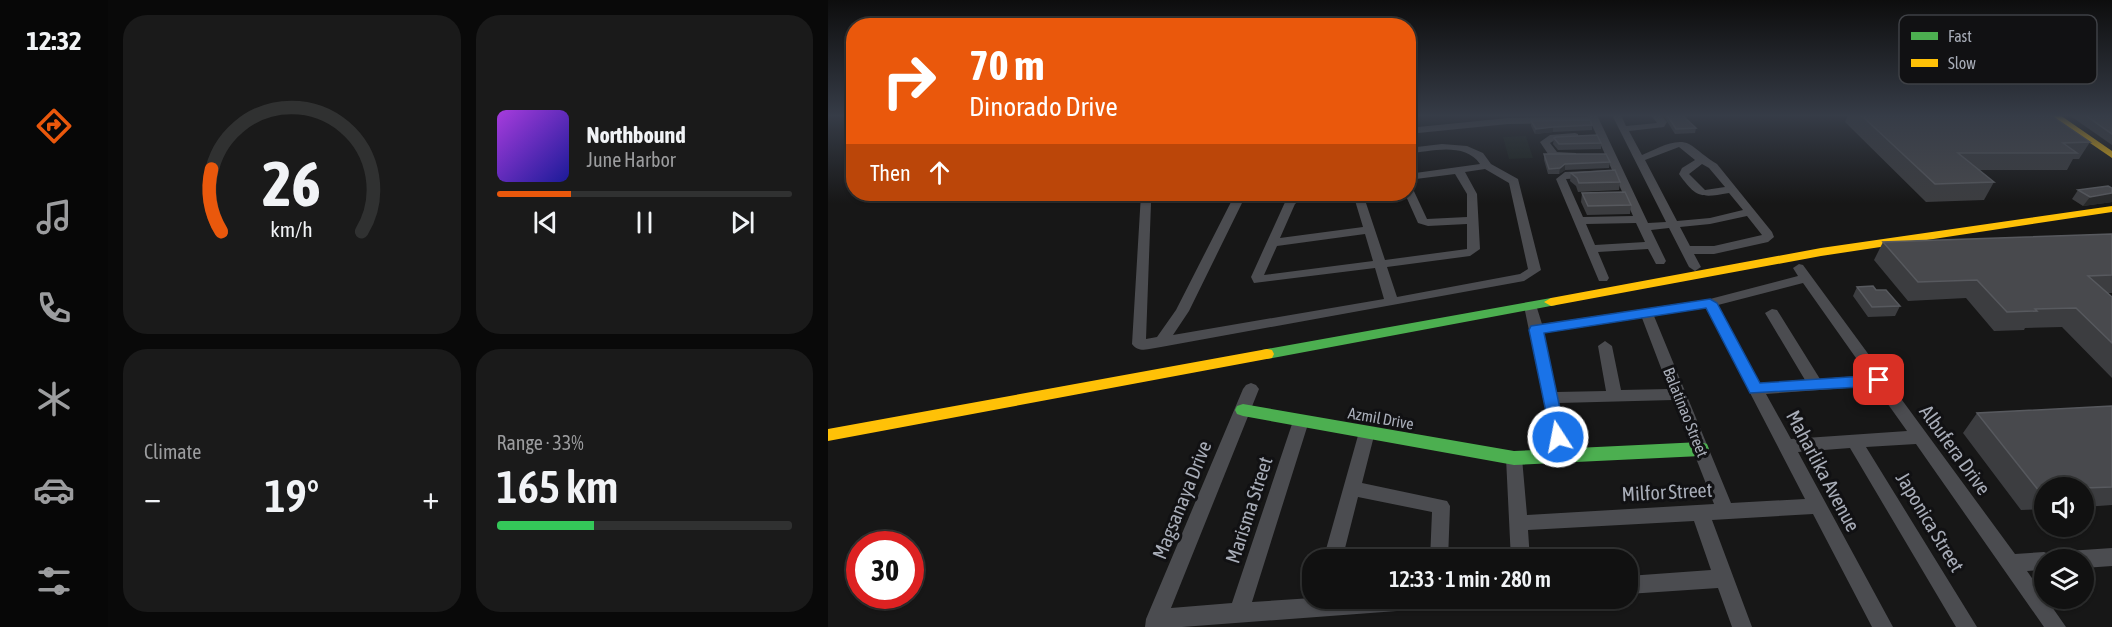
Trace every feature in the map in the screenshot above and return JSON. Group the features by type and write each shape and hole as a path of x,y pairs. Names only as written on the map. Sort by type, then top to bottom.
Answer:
{"main road":[{"path":"2096,144 2112,155"},
{"path":"828,435 1821,252 2112,209"},
{"name":"Azmil Drive","path":"1243,410 1514,458 1701,449"}],"street":[{"path":"1547,144 1554,154 1579,155"},
{"path":"1598,144 1618,173 1623,195 1641,223 1660,261"},
{"path":"1631,144 1695,267"},
{"path":"1639,159 1657,144"},
{"path":"1684,144 1701,160 1713,166 1768,234 1768,237 1714,250 1686,250"},
{"path":"1146,201 1138,344 1392,303 1524,277 1535,270 1514,181 1487,166 1479,155 1464,148 1442,147 1416,150"},
{"path":"1701,160 1686,170 1684,174 1696,191 1705,194 1732,189"},
{"path":"1416,176 1487,166"},
{"path":"1292,201 1257,277 1259,280 1381,266 1470,252 1474,249 1471,219 1472,194 1460,171"},
{"path":"1603,278 1580,221 1575,197 1562,176 1618,173"},
{"path":"1161,342 1182,311 1238,201"},
{"path":"1360,201 1392,303"},
{"path":"1413,201 1422,221 1428,223 1471,219"},
{"path":"1580,221 1673,225 1750,212"},
{"path":"1272,243 1370,230"},
{"path":"1591,249 1651,245"},
{"name":"Albufera Drive","path":"1710,303 1803,273 2056,627"},
{"path":"1536,330 1710,303"},
{"name":"Maharlika Avenue","path":"1710,303 1883,627"},
{"path":"1532,311 1562,456"},
{"name":"Balatinao Street","path":"1646,312 1726,512"},
{"path":"1772,313 1816,385"},
{"path":"1605,346 1615,396"},
{"path":"1755,389 1879,380"},
{"name":"Magsanaya Drive","path":"1155,623 1251,389"},
{"path":"1550,398 1678,394"},
{"name":"Marisma Street","path":"1239,612 1301,421"},
{"path":"1335,549 1367,432"},
{"path":"1786,446 1920,437"},
{"name":"Japonica Street","path":"1854,441 1967,627"},
{"path":"1514,458 1520,549"},
{"path":"1352,488 1441,506 1439,549"},
{"name":"Milfor Street","path":"1518,523 1818,506"},
{"path":"1700,513 1742,627"},
{"path":"2094,558 2112,556"},
{"path":"2010,563 2034,562"},
{"path":"1638,584 1724,578"},
{"path":"1155,623 1302,605"}],"shaded area":[{"path":"1505,144 1529,144 1533,158 1509,159"}],"building":[{"path":"1892,144 2065,144 2077,153 1958,153 1994,182 1935,184"},
{"path":"1544,154 1606,154 1610,162 1565,164 1560,168 1549,169"},
{"path":"1615,170 1620,182 1579,183 1571,173"},
{"path":"2108,186 2112,188 2112,193 2090,197 2078,190"},
{"path":"1625,192 1631,205 1588,206 1582,193"},
{"path":"2112,234 2112,275 2088,276 2112,297 2112,343 2076,308 2007,312 1977,280 1918,282 1883,242"},
{"path":"1873,286 1876,290 1886,290 1900,306 1872,307 1857,287"},
{"path":"2112,406 2112,487 2094,488 2094,477 2034,477 2034,485 1977,413"}],"traffic: fast":[{"path":"1267,354 1551,302"},
{"path":"1243,410 1514,458 1701,449"}],"traffic: slow":[{"path":"2096,144 2112,155"},
{"path":"1551,302 1821,252 2112,209"},
{"path":"828,435 1267,354"}],"route":[{"path":"1558,437 1536,330 1710,303 1755,389 1879,380"}]}
